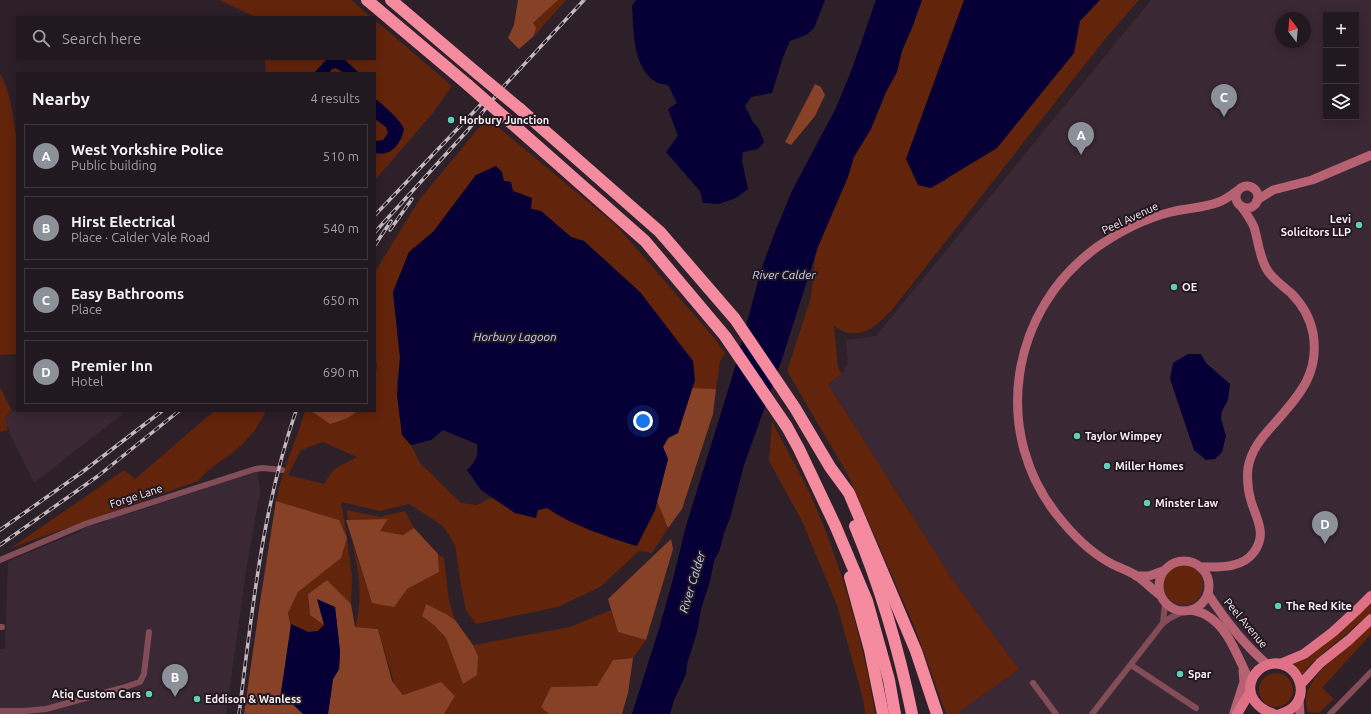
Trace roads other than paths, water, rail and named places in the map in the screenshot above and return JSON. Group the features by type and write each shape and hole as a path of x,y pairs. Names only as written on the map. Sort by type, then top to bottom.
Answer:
{"highway":[{"path":"367,0 468,85 645,241 726,336 787,427 835,525 867,601 889,680 896,714"},
{"path":"391,0 520,109 660,232 735,319 795,408 830,467 849,493 916,651 937,714"},
{"path":"830,467 859,535 881,596 904,677 912,714"},
{"path":"835,525 870,650 883,714"}],"main road":[{"path":"1237,714 1257,671 1268,664 1280,664 1304,654 1332,632 1371,596"},
{"path":"1301,684 1320,663 1349,640 1371,619"},
{"path":"1280,664 1293,671 1301,684 1299,699 1292,709 1285,713"},
{"path":"1250,688 1253,700 1258,707 1274,714"}],"street":[{"name":"Peel Avenue","path":"1160,595 1136,576 1096,553 1075,535 1054,512 1037,485 1024,452 1019,424 1017,392 1022,356 1029,337 1049,298 1062,280 1078,263 1101,245 1138,225 1170,213 1217,203 1239,205 1247,208 1273,190 1312,180 1371,155"},
{"name":"Peel Avenue","path":"1217,203 1237,191 1242,186 1246,185 1273,190"},
{"path":"1252,186 1258,194 1253,226"},
{"path":"1200,567 1223,567 1244,561 1253,554 1258,546 1261,531 1251,500 1248,482 1248,468 1262,436 1287,408 1307,382 1313,359 1312,332 1304,310 1296,298 1271,276 1266,268 1253,226 1236,199 1237,191"},
{"name":"Forge Lane","path":"0,560 65,534 85,524 192,489 255,469 263,468 282,470"},
{"path":"1092,714 1163,623 1170,618 1188,611 1201,604 1208,594 1209,582 1206,573 1193,562 1180,561 1169,565 1163,572 1158,583 1160,595 1165,604 1174,609 1188,611"},
{"path":"1209,582 1223,567"},
{"path":"1136,576 1149,576 1163,572"},
{"name":"Peel Avenue","path":"1208,594 1237,635 1268,664"},
{"path":"1163,623 1165,604"},
{"name":"Peel Avenue","path":"1188,611 1206,614 1216,622 1226,634 1233,646 1250,688"},
{"path":"0,711 46,709 140,682 144,674 150,632"},
{"path":"1131,665 1196,708"},
{"path":"1234,714 1244,682 1242,668"},
{"path":"1330,714 1371,672"},
{"path":"1033,683 1056,714"},
{"path":"1299,699 1300,714"}],"water":[{"path":"636,0 825,0 814,28 806,35 790,41 783,57 772,93 751,97 745,106 753,122 759,129 764,142 758,149 743,152 742,161 748,189 736,198 719,204 703,203 700,191 666,152 678,136 668,109 677,103 668,85 657,83 648,75 638,58 634,37 632,6"},
{"name":"River Calder","path":"876,0 922,0 902,51 897,72 886,92 871,129 854,157 848,177 818,247 781,362 744,465 730,518 720,549 714,561 710,581 701,609 697,632 687,664 686,674 674,700 670,714 632,714 659,629 686,526 734,371 761,270 792,191 836,108 852,69"},
{"path":"964,0 1100,0 1080,21 1074,53 997,148 931,188 918,185 906,159"},
{"path":"326,60 345,60 358,72 342,72 336,68 332,69 330,72 315,72"},
{"path":"376,100 392,113 404,129 403,135 394,148 386,153 376,153 376,140 383,140 388,133 386,127 376,120"},
{"name":"Horbury Lagoon","path":"496,166 502,172 504,181 511,182 513,191 532,198 531,209 541,211 571,237 584,241 640,292 693,361 695,380 678,433 668,438 663,447 668,459 655,510 637,546 579,525 547,508 538,510 536,518 515,513 481,490 467,470 476,458 477,444 443,430 431,440 411,445 402,435 397,395 400,358 393,292 409,252 433,232 476,175"},
{"path":"1188,354 1201,354 1206,363 1230,384 1228,400 1222,411 1221,419 1226,436 1222,452 1215,459 1206,460 1194,450 1170,379 1173,363"},
{"path":"317,599 335,607 340,651 339,669 333,679 328,714 303,714 281,693 291,624 308,632 318,631 324,625"}],"railway":[{"path":"376,231 468,130 504,86 584,0"},
{"path":"376,214 487,98"},
{"path":"390,230 412,199"},
{"path":"376,244 391,221"},
{"path":"0,530 81,473 161,412"},
{"path":"0,545 98,476 178,412"},
{"path":"239,714 254,599 266,523 284,448 296,412"}],"place":[{"name":"Easy Bathrooms","path":"1224,117"},
{"name":"Horbury Junction","path":"451,120"},
{"name":"West Yorkshire Police","path":"1081,155"},
{"name":"Levi Solicitors LLP","path":"1359,225"},
{"name":"OE","path":"1174,287"},
{"name":"Taylor Wimpey","path":"1077,436"},
{"name":"Miller Homes","path":"1107,466"},
{"name":"Minster Law","path":"1147,503"},
{"name":"Premier Inn","path":"1325,544"},
{"name":"The Red Kite","path":"1278,606"},
{"name":"Spar","path":"1180,674"},
{"name":"Atiq Custom Cars","path":"149,694"},
{"name":"Hirst Electrical","path":"175,697"},
{"name":"Eddison & Wanless","path":"197,699"}]}
